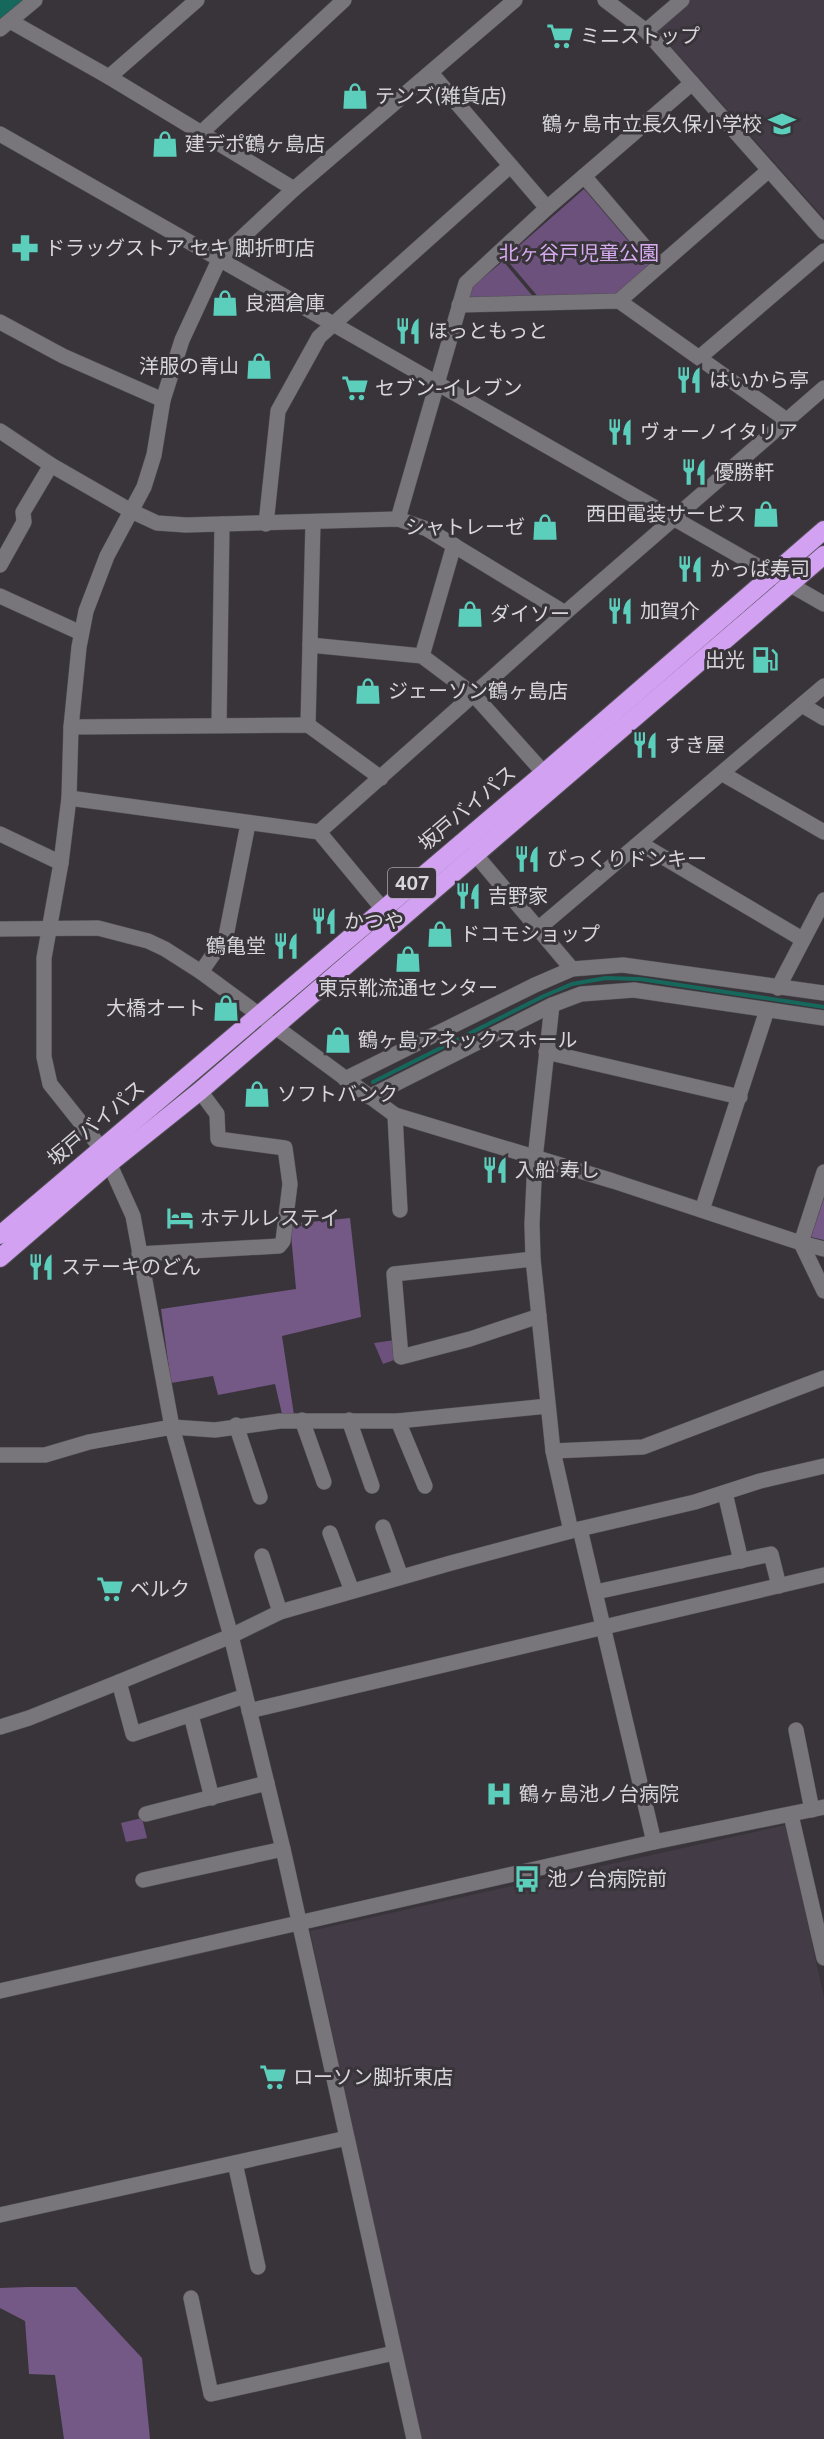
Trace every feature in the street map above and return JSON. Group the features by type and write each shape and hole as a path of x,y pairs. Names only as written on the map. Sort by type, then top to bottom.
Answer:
{"highway":[{"name":"坂戸バイパス","path":"0,1258 106,1156 259,1015 382,908 544,773 824,530"},
{"name":"坂戸バイパス","path":"0,1235 106,1156 200,1091 824,555"}],"street":[{"path":"35,0 5,25 109,77 294,189"},
{"path":"109,77 197,0"},
{"path":"414,2439 283,1849 231,1636 172,1427 133,1216 106,1156 50,1084 44,1057 44,958 61,864 69,798 70,727 81,633 86,611 107,556 144,487 154,455 163,400 182,340 220,258 294,189 515,0"},
{"path":"605,0 646,31 824,232"},
{"path":"646,31 682,0"},
{"path":"202,132 335,3"},
{"path":"431,73 547,208"},
{"path":"398,519 466,283 547,208 692,83"},
{"path":"0,134 334,322 824,604"},
{"path":"266,524 278,411 319,338 334,322 510,166"},
{"path":"619,301 769,170"},
{"path":"584,176 660,265"},
{"path":"700,357 824,251"},
{"path":"459,305 619,301 788,421"},
{"path":"0,322 63,356 163,400"},
{"path":"319,832 565,613 824,388"},
{"path":"0,432 51,465 131,511 157,523 266,524 398,519 427,529 454,544 565,613"},
{"path":"0,565 24,522 23,512 51,465"},
{"path":"308,725 313,522"},
{"path":"219,725 222,524"},
{"path":"422,656 454,544"},
{"path":"0,596 81,633"},
{"path":"310,645 422,656 474,695 544,773"},
{"path":"538,928 641,844 824,686"},
{"path":"802,705 824,718"},
{"path":"70,727 308,725 381,778"},
{"path":"723,774 824,832"},
{"path":"69,798 319,832 382,908"},
{"path":"201,972 226,936 248,824"},
{"path":"0,834 61,864"},
{"path":"641,844 802,939"},
{"path":"475,854 572,969"},
{"path":"778,988 824,900"},
{"path":"0,929 98,928 131,935 165,949 201,972 395,1115 824,1249"},
{"path":"345,1079 535,984 572,969 623,965 824,993"},
{"path":"369,1097 552,1005 581,994 634,990 824,1018"},
{"path":"552,1005 535,1159 532,1224 538,1316 553,1451 596,1592 654,1842"},
{"path":"702,1210 767,1010"},
{"path":"546,1052 740,1097"},
{"path":"139,1254 279,1246 283,1241 290,1184 285,1148 218,1139 217,1114 200,1091"},
{"path":"395,1115 400,1210"},
{"path":"824,1172 801,1243 824,1291"},
{"path":"533,1259 394,1274 401,1357 470,1339 538,1316"},
{"path":"553,1451 643,1447 824,1378"},
{"path":"0,1455 45,1455 89,1442 172,1427 215,1430 236,1425 302,1420 398,1421 548,1406"},
{"path":"302,1420 324,1482"},
{"path":"349,1420 372,1486"},
{"path":"398,1421 425,1486"},
{"path":"236,1425 260,1497"},
{"path":"0,1727 29,1718 231,1636 280,1612 576,1530 824,1466"},
{"path":"725,1493 741,1561"},
{"path":"382,1527 401,1577"},
{"path":"330,1533 352,1591"},
{"path":"596,1592 771,1554 779,1586"},
{"path":"262,1556 280,1612"},
{"path":"119,1682 133,1734 191,1715 605,1627 824,1575"},
{"path":"191,1715 212,1798"},
{"path":"0,1991 654,1842 818,1809 796,1730"},
{"path":"146,1814 267,1783"},
{"path":"791,1815 823,1953"},
{"path":"143,1880 283,1849"},
{"path":"0,2216 347,2138"},
{"path":"235,2163 258,2267"},
{"path":"190,2298 211,2394 394,2353"}],"shaded area":[{"name":"鶴ヶ島市立長久保小学校","path":"691,0 824,0 824,218 656,30"},
{"path":"824,1198 824,1240 811,1237"},
{"path":"350,1218 361,1317 282,1336 294,1415 282,1414 275,1384 218,1395 213,1376 171,1383 161,1309 296,1289 290,1224"},
{"path":"786,1825 824,1998 824,2439 421,2439 310,1931"},
{"path":"76,2287 142,2358 150,2439 64,2439 55,2375 29,2374 25,2321 0,2308 0,2288"}],"green space":[{"name":"北ヶ谷戸児童公園","path":"584,189 649,265 615,295 540,299 505,258"},
{"path":"503,261 536,300 474,300 470,296 472,287"},
{"path":"395,1340 397,1359 383,1364 374,1343"},
{"path":"142,1818 147,1838 126,1842 121,1823"}],"waterway":[{"path":"0,8 10,0"},
{"path":"373,1082 544,996 572,984 606,978 640,979 824,1007"}],"place":[{"name":"ミニストップ","path":"560,36"},
{"name":"テンズ(雑貨店)","path":"355,96"},
{"name":"鶴ヶ島市立長久保小学校","path":"782,124"},
{"name":"建デポ鶴ヶ島店","path":"165,144"},
{"name":"ドラッグストア セキ 脚折町店","path":"25,248"},
{"name":"良酒倉庫","path":"225,303"},
{"name":"ほっともっと","path":"408,331"},
{"name":"洋服の青山","path":"259,366"},
{"name":"はいから亭","path":"689,380"},
{"name":"セブン-イレブン","path":"355,388"},
{"name":"ヴォーノイタリア","path":"620,432"},
{"name":"優勝軒","path":"694,472"},
{"name":"西田電装サービス","path":"766,514"},
{"name":"シャトレーゼ","path":"545,527"},
{"name":"かっぱ寿司","path":"690,569"},
{"name":"加賀介","path":"620,611"},
{"name":"ダイソー","path":"470,614"},
{"name":"出光","path":"765,660"},
{"name":"ジェーソン鶴ヶ島店","path":"368,691"},
{"name":"すき屋","path":"645,745"},
{"name":"びっくりドンキー","path":"527,859"},
{"name":"吉野家","path":"468,896"},
{"name":"かつや","path":"324,921"},
{"name":"ドコモショップ","path":"440,934"},
{"name":"鶴亀堂","path":"286,946"},
{"name":"東京靴流通センター","path":"408,959"},
{"name":"大橋オート","path":"226,1008"},
{"name":"鶴ヶ島アネックスホール","path":"338,1040"},
{"name":"ソフトバンク","path":"257,1094"},
{"name":"入船 寿し","path":"495,1170"},
{"name":"ホテルレステイ","path":"180,1218"},
{"name":"ステーキのどん","path":"41,1267"},
{"name":"ベルク","path":"110,1589"},
{"name":"鶴ヶ島池ノ台病院","path":"499,1794"},
{"name":"池ノ台病院前","path":"527,1879"},
{"name":"ローソン脚折東店","path":"273,2077"}]}
